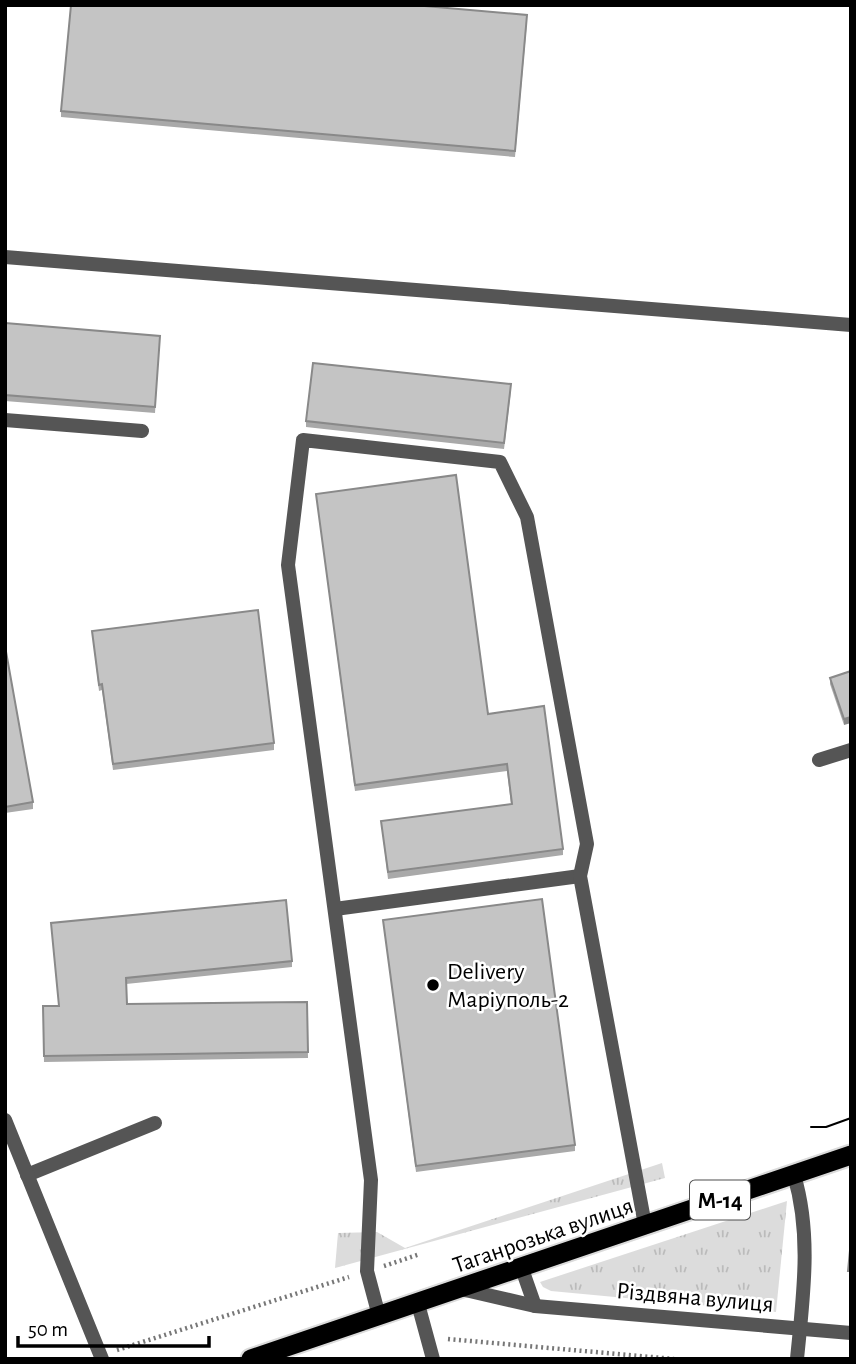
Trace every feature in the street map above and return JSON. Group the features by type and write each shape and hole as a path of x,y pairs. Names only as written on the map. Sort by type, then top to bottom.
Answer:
{"highway":[{"name":"Таганрозька вулиця","path":"251,1359 851,1156"}],"street":[{"path":"5,257 851,325"},
{"path":"5,420 142,431"},
{"path":"379,1316 367,1271 371,1180 288,565 303,440 500,462 527,517 587,844 580,876 645,1225"},
{"path":"820,760 851,750"},
{"path":"335,909 580,876"},
{"path":"5,1120 102,1357"},
{"path":"27,1175 155,1123"},
{"path":"794,1175 806,1236 797,1359"},
{"path":"522,1269 535,1306"},
{"name":"Різдвяна вулиця","path":"461,1289 535,1306 851,1333"},
{"path":"418,1304 433,1359"}],"path":[{"path":"102,1357 420,1254"},
{"path":"447,1339 674,1359"}],"green space":[{"path":"662,1163 665,1178 335,1268 338,1233 377,1232 405,1248"},
{"path":"787,1201 776,1312 551,1291 540,1282"}],"building":[{"path":"71,5 413,5 527,15 515,151 61,111"},
{"path":"5,323 160,336 155,407 5,395"},
{"path":"313,363 511,384 504,443 306,421"},
{"path":"456,475 488,714 544,706 563,849 388,872 381,821 512,804 507,764 355,785 316,494"},
{"path":"258,610 274,743 113,764 92,631"},
{"path":"5,646 33,802 5,807"},
{"path":"851,671 851,717 844,719 830,678"},
{"path":"542,899 575,1145 416,1166 383,920"},
{"path":"286,900 292,961 126,978 127,1004 307,1002 308,1052 44,1056 43,1006 59,1006 51,923"},
{"path":"851,1240 851,1271 848,1271"}],"tram line":[{"path":"811,1127 826,1127 851,1118"}],"place":[{"name":"Delivery Марiуполь-2","path":"433,985"}]}
